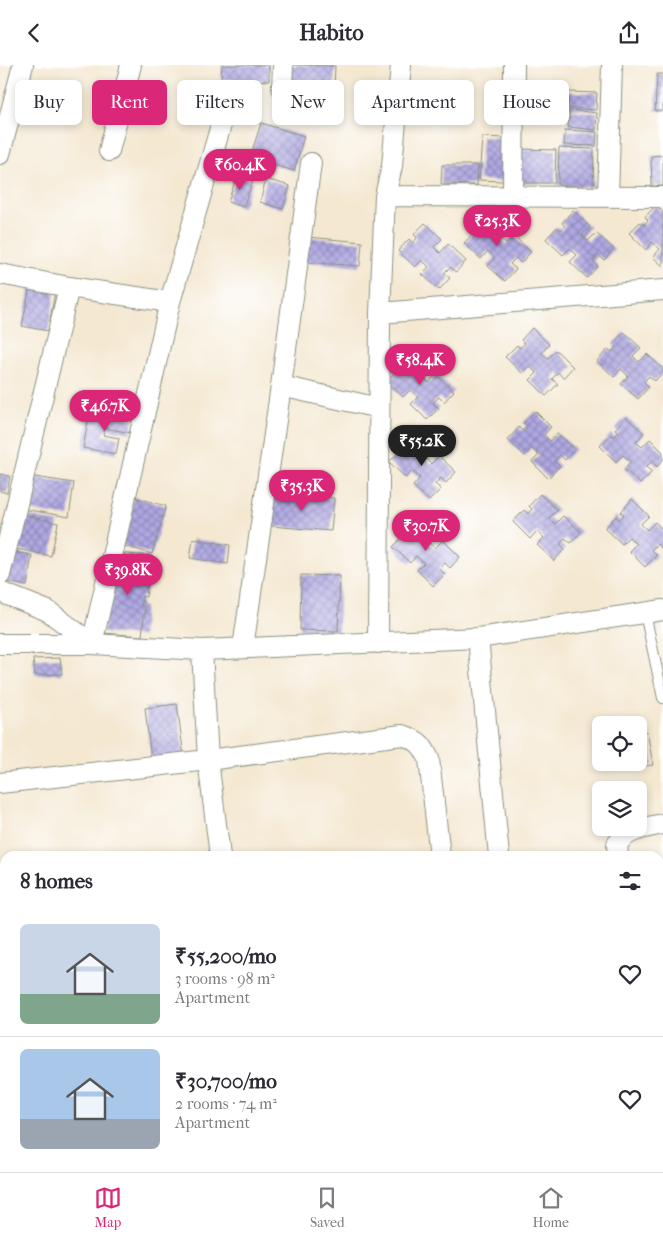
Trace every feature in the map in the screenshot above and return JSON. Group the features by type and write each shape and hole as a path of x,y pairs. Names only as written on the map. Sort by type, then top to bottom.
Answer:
{"street":[{"path":"0,153 23,65"},
{"path":"109,151 131,65"},
{"path":"282,80 283,65"},
{"path":"378,643 380,313 385,196 392,166 401,65"},
{"path":"513,197 514,65"},
{"path":"608,197 612,65"},
{"path":"92,644 170,302 221,125"},
{"path":"243,648 311,163"},
{"path":"385,196 663,197"},
{"path":"0,274 69,287 170,302"},
{"path":"0,575 69,287"},
{"path":"380,313 663,290"},
{"path":"281,386 379,407"},
{"path":"0,592 48,611 92,644"},
{"path":"0,645 92,644 202,650 478,638 654,611"},
{"path":"478,638 499,851"},
{"path":"202,650 208,760 219,851"},
{"path":"0,783 208,760 402,735 413,739 423,746 429,759 439,851"},
{"path":"618,851 617,844 622,837 632,831 663,824"}],"lane":[{"path":"654,611 663,698"}],"building":[{"path":"222,65 269,65 269,81 221,79"},
{"path":"291,65 335,66 334,80 290,80"},
{"path":"657,74 663,74 663,111 655,111"},
{"path":"569,92 597,93 596,110 569,108"},
{"path":"570,110 597,113 596,130 568,127"},
{"path":"262,123 304,136 294,171 250,158"},
{"path":"565,130 597,132 596,146 564,145"},
{"path":"482,137 505,138 503,181 479,180"},
{"path":"559,148 594,149 593,187 558,185"},
{"path":"218,149 248,158 243,176 212,169"},
{"path":"520,149 556,150 555,183 520,183"},
{"path":"663,155 663,186 652,186 651,156"},
{"path":"442,165 478,165 477,185 441,184"},
{"path":"237,175 253,181 243,207 228,202"},
{"path":"266,179 290,186 283,209 260,202"},
{"path":"656,205 663,212 663,266 653,257 660,249 652,242 646,250 629,233 640,222 644,225 648,220 645,217"},
{"path":"573,210 590,227 582,235 588,241 596,233 614,249 604,260 598,255 593,261 598,266 587,278 570,262 577,255 570,248 563,255 546,239 557,227 561,230 565,226 562,223"},
{"path":"491,214 508,230 500,238 506,244 514,236 531,252 521,263 516,258 510,264 516,269 505,281 488,266 495,258 488,251 481,259 464,243 475,231 478,234 483,229 479,226"},
{"path":"425,223 442,239 434,247 440,253 448,244 466,261 456,272 450,267 444,273 450,278 439,290 422,274 429,267 422,260 415,267 398,251 409,239 413,243 417,238 414,234"},
{"path":"307,237 362,242 360,266 305,262"},
{"path":"30,287 55,292 48,331 22,326"},
{"path":"532,328 549,344 542,353 548,358 556,350 573,367 563,378 558,372 552,379 558,384 546,396 530,380 537,373 529,366 522,373 505,357 517,345 520,348 525,343 521,340"},
{"path":"624,332 641,348 633,356 639,362 647,354 663,369 663,372 655,381 649,376 644,382 649,387 638,399 621,384 628,376 621,369 614,377 597,361 608,349 612,352 616,347 613,344"},
{"path":"413,353 430,369 423,377 429,383 436,374 454,391 444,402 439,397 433,403 439,408 427,420 411,404 418,397 410,390 403,397 386,381 398,369 401,373 406,368 402,365"},
{"path":"90,411 133,419 131,433 105,428 103,435 119,438 116,454 83,448"},
{"path":"535,411 551,427 544,435 550,441 557,433 575,449 565,460 560,455 554,461 560,466 548,478 532,462 539,455 531,448 525,456 508,440 519,427 522,431 527,426 523,423"},
{"path":"626,417 644,433 636,442 642,447 650,439 663,452 663,460 657,467 652,461 646,467 652,472 640,484 624,469 631,461 623,455 616,462 600,446 611,434 614,437 619,432 615,429"},
{"path":"416,434 433,450 425,458 431,464 439,456 456,472 446,483 441,478 435,484 441,489 429,501 413,486 420,478 412,471 406,478 389,462 400,451 403,454 408,449 404,446"},
{"path":"0,474 10,476 7,493 0,491"},
{"path":"28,476 74,483 69,517 23,509"},
{"path":"273,493 334,498 331,531 271,526"},
{"path":"540,494 557,510 549,518 555,524 563,516 581,532 571,543 565,538 560,544 565,549 554,561 537,545 544,538 537,531 530,539 513,522 524,510 528,514 532,509 529,506"},
{"path":"134,497 166,506 152,554 121,545"},
{"path":"632,499 649,516 641,524 647,530 655,522 663,530 663,550 657,544 651,550 657,555 645,567 629,551 636,544 629,537 622,544 605,528 616,516 619,520 624,515 621,512"},
{"path":"19,514 58,523 51,556 12,548"},
{"path":"420,518 437,534 429,543 435,548 443,540 460,557 450,568 445,563 439,569 445,574 433,586 417,570 424,563 416,556 410,563 393,547 404,535 407,538 412,534 408,530"},
{"path":"193,539 230,545 228,564 190,558"},
{"path":"12,552 32,555 27,586 7,582"},
{"path":"118,553 150,556 146,597 142,596 141,606 145,607 142,636 103,633"},
{"path":"301,575 340,576 338,631 300,630"},
{"path":"60,658 62,674 35,675 33,659"},
{"path":"177,704 184,757 151,760 145,708"},
{"path":"647,731 653,765 647,766"}]}
